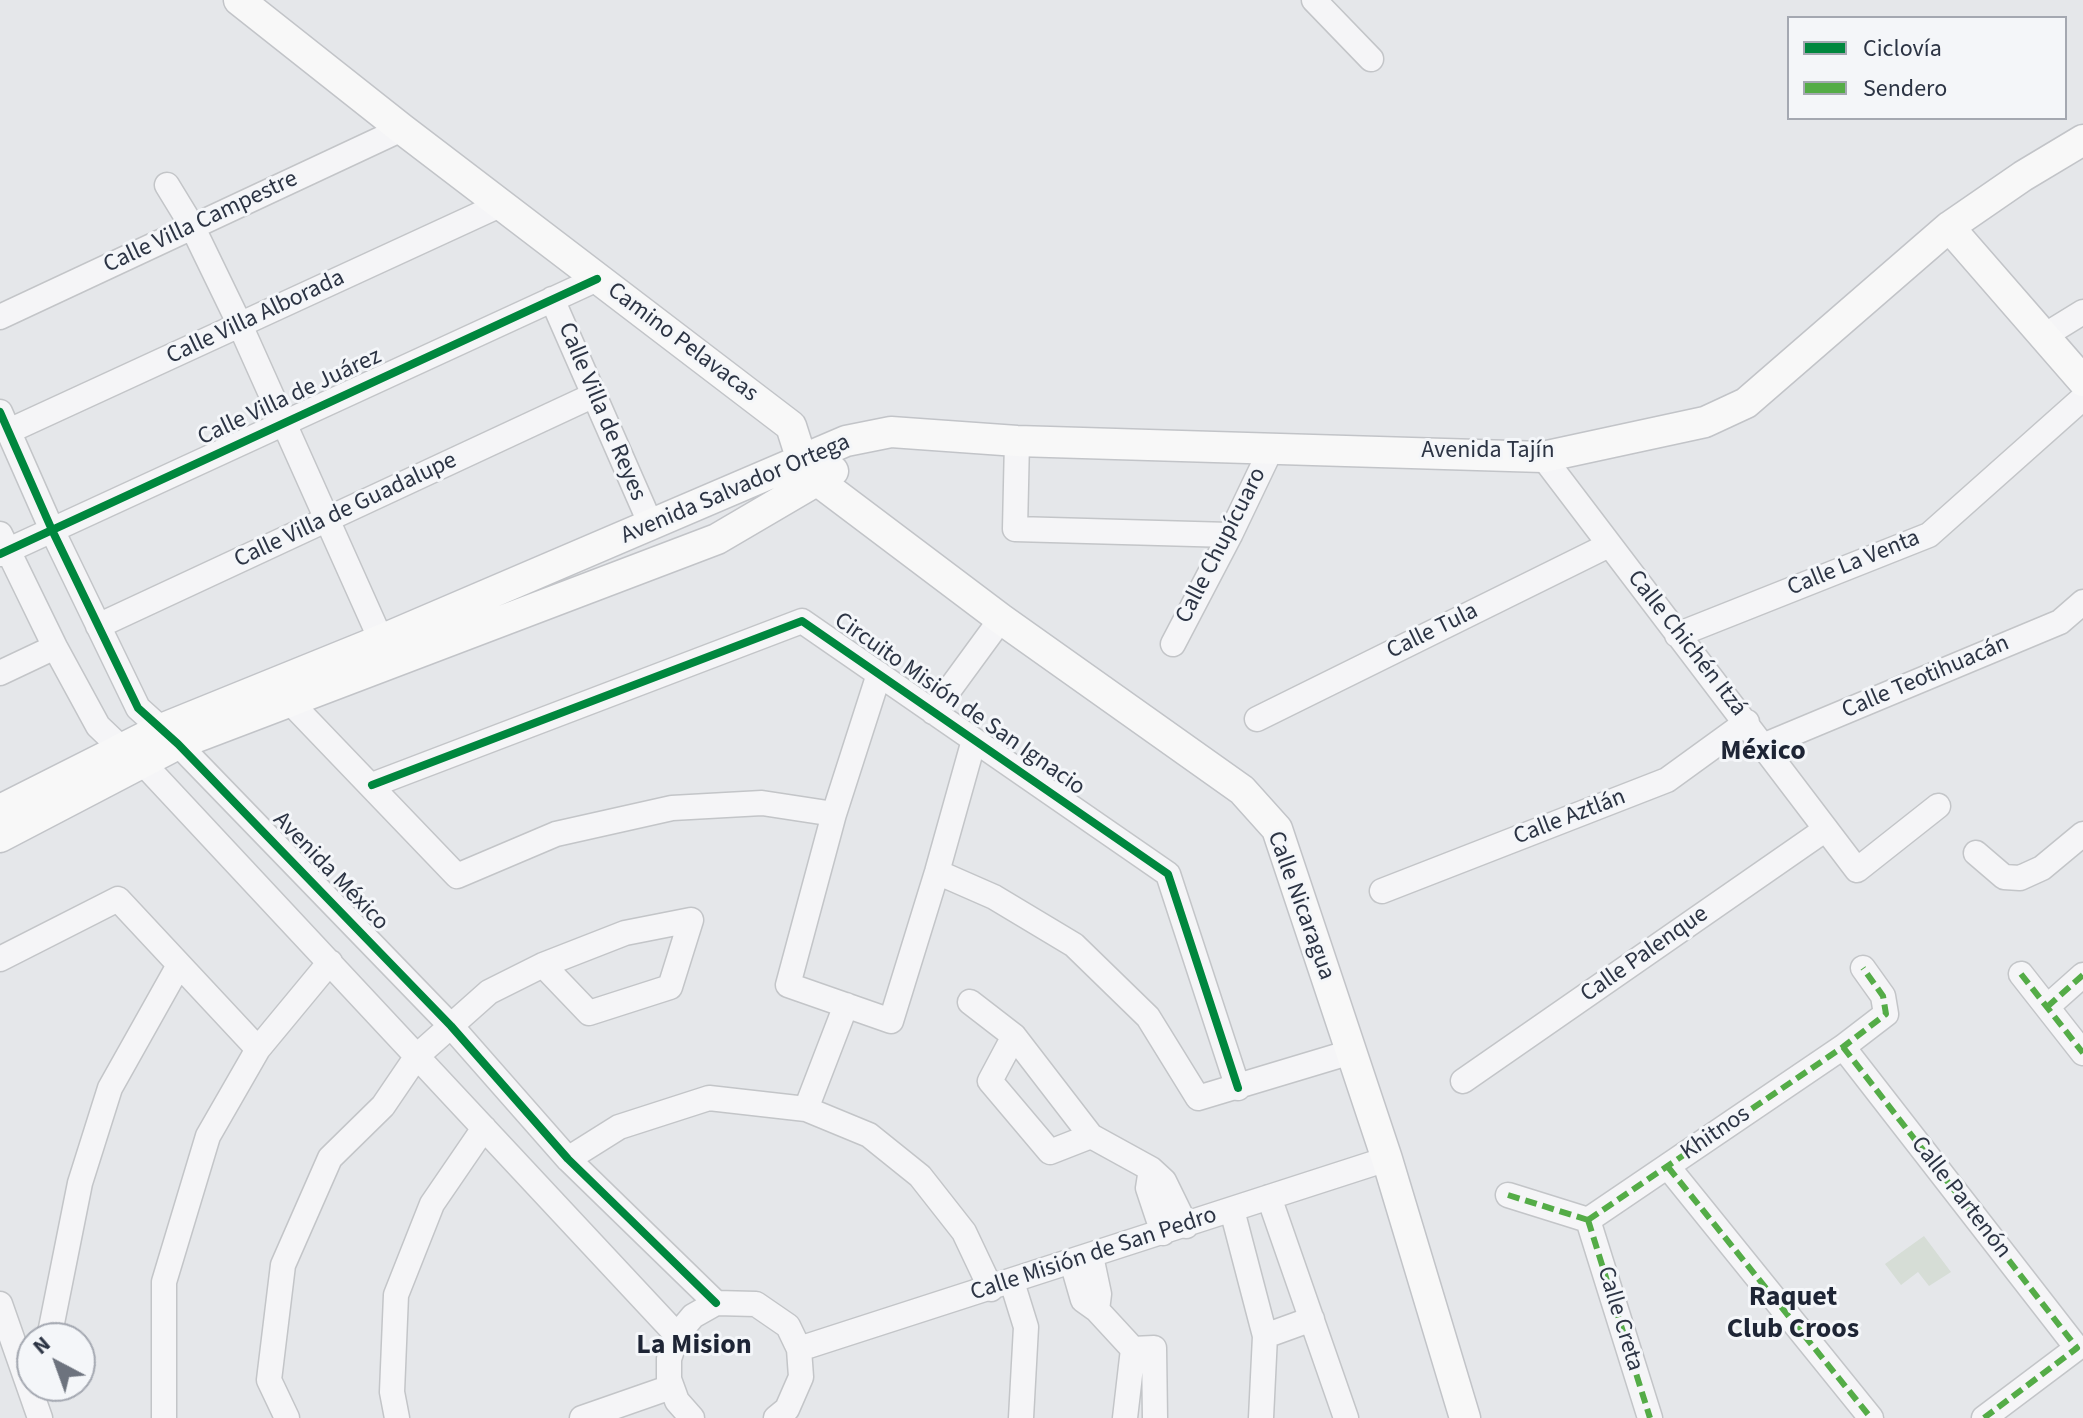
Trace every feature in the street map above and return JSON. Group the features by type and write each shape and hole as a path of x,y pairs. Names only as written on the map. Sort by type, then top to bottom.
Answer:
{"main road":[{"name":"Camino Pelavacas","path":"239,0 402,129 791,426 803,468"},
{"name":"Avenida Tajín","path":"891,432 1017,441 1543,457 1705,422 1746,403 1949,227 2023,176 2083,140"},
{"path":"1949,227 2083,381"},
{"name":"Avenida Salvador Ortega","path":"169,737 291,703 717,539 803,468 846,441 891,432"},
{"name":"Avenida Salvador Ortega","path":"0,810 131,755 381,640 651,525 803,468"},
{"name":"Calle Nicaragua","path":"803,468 998,623 1242,790 1277,829 1344,1054 1465,1418"},
{"path":"0,837 131,755"},
{"name":"Calle Nicaragua","path":"1381,1161 1453,1418"}],"street":[{"path":"1314,0 1371,59"},
{"name":"Calle Villa Campestre","path":"0,317 402,129"},
{"path":"167,185 192,226 240,325 381,640"},
{"name":"Calle Villa Alborada","path":"5,422 240,325 502,204"},
{"name":"Calle Villa de Juárez","path":"2,546 52,530 597,279"},
{"name":"Calle Villa de Reyes","path":"552,299 651,525"},
{"path":"2044,336 2083,312"},
{"name":"Calle Villa de Guadalupe","path":"98,626 594,395"},
{"name":"Calle La Venta","path":"1677,635 1929,535 2083,398"},
{"name":"Avenida México","path":"5,422 52,530 138,708 451,1026 568,1159 716,1303"},
{"path":"1017,441 1015,529 1230,535"},
{"name":"Calle Chupícuaro","path":"1173,644 1272,447"},
{"name":"Calle Chichén Itzá","path":"1543,457 1677,635 1765,745 1857,870 1938,806"},
{"name":"Calle Tula","path":"1257,719 1609,545"},
{"path":"2,546 98,726 131,755 330,962 677,1335"},
{"name":"Calle Teotihuacán","path":"1765,745 2060,622 2083,602"},
{"name":"Circuito Misión de San Ignacio","path":"372,785 802,621 1168,874 1238,1088"},
{"path":"933,712 998,623"},
{"path":"0,673 55,647"},
{"path":"879,674 834,814 788,985 891,1021 974,740"},
{"path":"291,703 457,876 556,834 672,808 762,803 834,814"},
{"name":"Calle Aztlán","path":"1382,891 1667,780 1747,722"},
{"name":"Calle Palenque","path":"1463,1081 1826,829"},
{"path":"1976,853 2004,877 2020,878 2042,868 2083,834"},
{"path":"937,872 994,897 1074,945 1148,1017 1198,1098 1344,1054"},
{"path":"0,959 118,899 258,1049"},
{"path":"287,1418 269,1380 283,1265 330,1158 383,1106 417,1056 489,992 543,965 625,933 691,920 670,987 589,1013 543,965"},
{"path":"164,1418 164,1282 208,1136 258,1049 330,962"},
{"path":"52,1322 80,1183 110,1088 179,965"},
{"name":"Khitnos","path":"1588,1220 1843,1047 1886,1014 1883,996 1863,968"},
{"path":"2021,974 2083,1053"},
{"path":"2047,1007 2083,975"},
{"path":"970,1002 1014,1036 1091,1136 1151,1169 1164,1181 1186,1226"},
{"path":"806,1109 846,1005"},
{"path":"1014,1036 990,1081 1050,1152 1091,1136"},
{"name":"Calle Partenón","path":"1843,1047 2077,1348 1984,1418"},
{"path":"568,1159 619,1127 709,1098 806,1109 869,1135 920,1176 1002,1285 1026,1327 1021,1418"},
{"path":"397,1418 392,1392 396,1295 432,1204 484,1128"},
{"name":"Calle Misión de San Pedro","path":"799,1349 1381,1161"},
{"path":"1668,1167 1871,1418"},
{"path":"1151,1169 1148,1188 1163,1233"},
{"path":"1508,1195 1588,1220"},
{"path":"1269,1197 1346,1418"},
{"path":"1232,1210 1265,1336 1261,1418"},
{"name":"Calle Creta","path":"1588,1220 1650,1418"},
{"path":"1082,1259 1083,1300 1097,1310 1133,1349 1131,1418"},
{"path":"692,1418 677,1401 671,1387 669,1359 677,1335 693,1316 716,1303 756,1304 788,1326 799,1349 801,1377 784,1415"},
{"path":"0,1304 38,1403"},
{"path":"1265,1336 1312,1319"},
{"path":"1133,1349 1154,1348 1155,1418"},
{"path":"582,1418 671,1387"}],"shaded area":[{"path":"1924,1236 1951,1272 1929,1286 1918,1272 1901,1285 1885,1264"}],"marked path":[{"path":"1588,1220 1843,1047 1886,1014 1883,996 1863,968"},
{"path":"2021,974 2083,1053"},
{"path":"2047,1007 2083,975"},
{"path":"1843,1047 2077,1348 1984,1418"},
{"path":"1668,1167 1871,1418"},
{"path":"1508,1195 1588,1220"},
{"path":"1588,1220 1650,1418"}],"cycle path":[{"path":"0,554 597,279"},
{"path":"0,412 52,530 138,708 178,744 451,1026 568,1159 716,1303"},
{"path":"372,785 802,621 1168,874 1238,1088"}],"district":[{"name":"México","path":"1763,753"},
{"name":"Raquet Club Croos","path":"1793,1315"},
{"name":"La Mision","path":"694,1347"}]}
